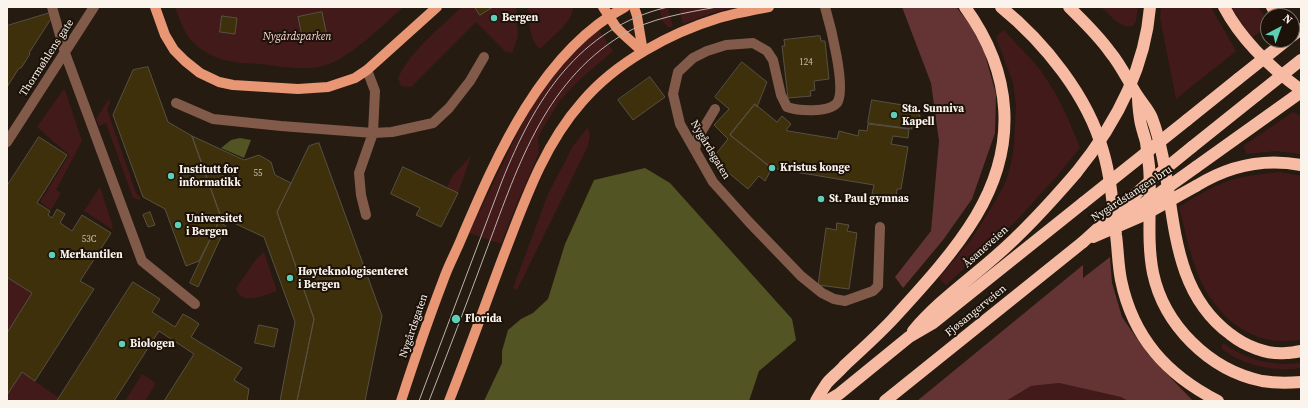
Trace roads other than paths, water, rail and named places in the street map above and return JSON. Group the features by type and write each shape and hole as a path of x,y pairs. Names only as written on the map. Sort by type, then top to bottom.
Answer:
{"highway":[{"path":"816,401 827,383 891,321 941,265 976,216 996,174 1002,153 1004,132 1005,108 1002,85 996,63 976,22 965,7"},
{"path":"1001,7 1029,32 1068,78 1093,125 1103,150 1109,177 1114,208 1121,280 1128,306 1136,323 1150,347 1170,369 1186,382 1218,401"},
{"path":"1069,7 1092,30 1110,52 1152,116 1158,136 1181,259 1188,281 1199,302 1222,328 1236,339 1254,348 1273,353 1286,354 1301,351"},
{"name":"Åsaneveien","path":"909,337 926,316 1028,227 1090,155 1124,100 1141,56 1146,36 1150,7"},
{"path":"1224,7 1245,38 1265,60 1301,91"},
{"path":"827,401 838,394 909,337 933,323 1277,48"},
{"path":"1083,242 1149,182 1301,60"},
{"name":"Nygårdstangen bru","path":"1083,242 1161,192 1301,91"},
{"path":"1138,96 1140,120 1146,142 1149,165 1150,232 1153,273 1160,296 1170,317 1184,335 1202,352 1220,364 1240,374 1262,381 1283,383 1301,382"},
{"path":"1083,242 1144,215 1208,178 1225,171 1268,161 1289,162 1301,165"},
{"name":"Fjøsangerveien","path":"885,401 1083,242"}],"main road":[{"path":"155,7 165,34 174,50 200,73 219,82 233,85 298,89 328,87 355,78 367,70 437,7"},
{"name":"Nygårdsgaten","path":"401,401 443,280 480,195 520,115 556,66 571,48 594,26 606,11 625,7"},
{"path":"634,7 643,52"},
{"path":"449,401 521,209 536,175 553,142 582,101 622,66 643,52 681,31 720,17 769,7"},
{"path":"606,11 623,34 643,52"}],"street":[{"path":"52,7 65,53 142,261 195,304"},
{"name":"Thormøhlens gate","path":"7,142 94,7"},
{"name":"Nygårdsgaten","path":"825,7 840,79 840,96 837,102 831,107 813,110 795,110 787,107 781,95 772,60 767,51 753,43 726,45 693,58 678,72 673,94 680,124 713,182 801,276 822,293 834,299 845,301 873,291 878,286 880,227"},
{"path":"176,103 213,119 373,133 392,132 433,123 449,108 470,81 484,57"},
{"path":"366,215 361,195 359,173 373,133 375,91 367,70"},
{"path":"695,150 697,140 715,109"}],"tram line":[{"path":"419,401 502,181 529,123 545,96 563,72 584,50 609,32 636,17 668,7"},
{"path":"429,401 508,192 521,162 535,132 552,104 571,78 594,55 633,29 656,20 717,7"}],"place":[{"name":"Bergen","path":"494,18"},
{"name":"Sta. Sunniva Kapell","path":"894,115"},
{"name":"Kristus konge","path":"772,168"},
{"name":"Institutt for informatikk","path":"171,176"},
{"name":"St. Paul gymnas","path":"821,199"},
{"name":"Universitet i Bergen","path":"178,225"},
{"name":"Merkantilen","path":"52,255"},
{"name":"Høyteknologisenteret i Bergen","path":"290,278"},
{"name":"Florida","path":"456,319"},
{"name":"Biologen","path":"122,344"}],"park label":[{"name":"Nygårdsparken","path":"297,37"}]}
